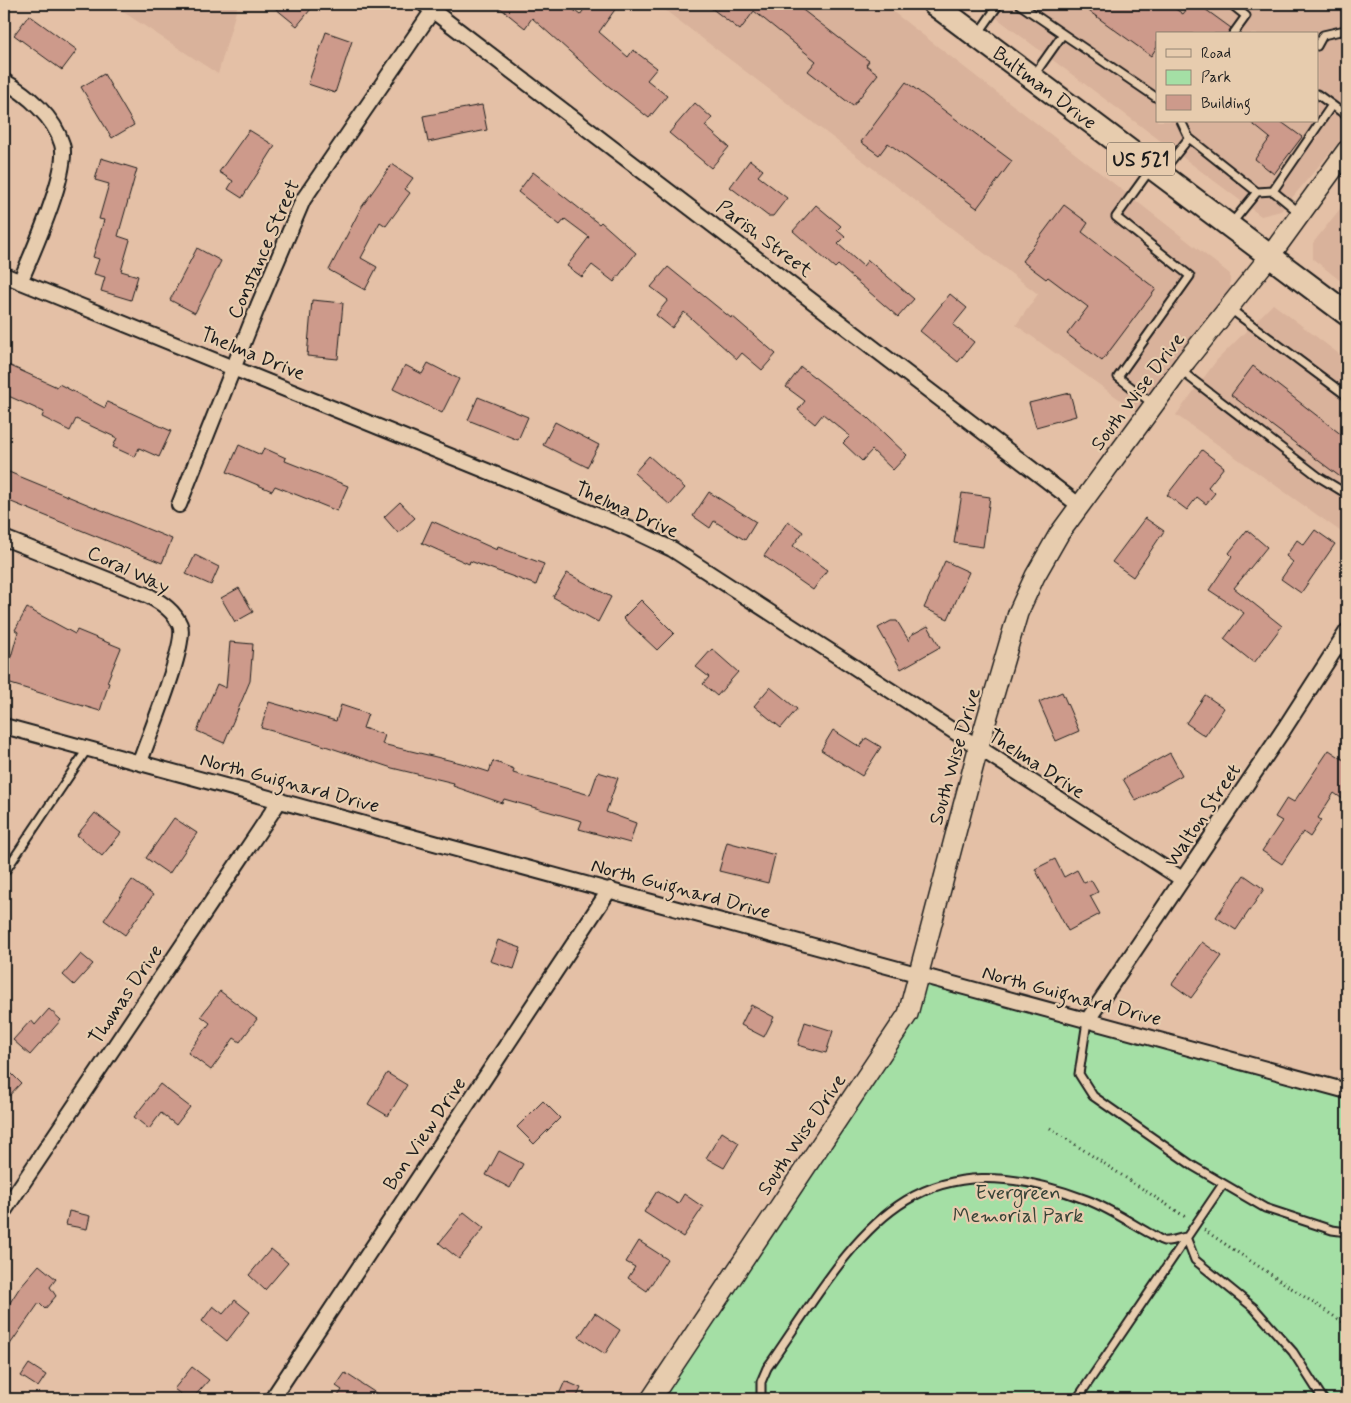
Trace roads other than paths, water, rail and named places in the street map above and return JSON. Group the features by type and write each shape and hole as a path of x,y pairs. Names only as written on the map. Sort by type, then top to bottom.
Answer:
{"highway":[{"name":"Bultman Drive","path":"934,4 1347,314"}],"main road":[{"name":"South Wise Drive","path":"652,1399 908,1014 978,749 1018,613 1034,576 1059,534 1180,369 1270,256 1347,150"}],"street":[{"name":"Constance Street","path":"179,505 304,200 431,6"},
{"name":"Parish Street","path":"431,6 1080,506"},
{"path":"4,81 18,89 36,105 56,130 63,145 64,162 45,220 20,282"},
{"name":"Thelma Drive","path":"4,275 630,529 672,549 978,749 1182,879"},
{"name":"Coral Way","path":"4,538 150,596 165,605 181,626 182,639 177,658 140,762"},
{"name":"Walton Street","path":"1087,1021 1284,729 1347,631"},
{"name":"North Guignard Drive","path":"4,726 1347,1091"},
{"name":"Thomas Drive","path":"4,1211 280,800"},
{"name":"Bon View Drive","path":"272,1399 610,890"}],"lane":[{"path":"977,35 999,4"},
{"path":"1018,4 1156,97"},
{"path":"1231,4 1246,16 1234,32"},
{"path":"1318,44 1323,35 1345,30"},
{"path":"1033,77 1063,34"},
{"path":"1318,95 1347,116"},
{"path":"1273,191 1332,105"},
{"path":"1181,122 1189,138 1257,192 1273,191 1301,214"},
{"path":"1154,405 1118,377 1190,276 1116,217 1156,171 1189,138"},
{"path":"1229,226 1257,192"},
{"path":"1228,308 1347,396"},
{"path":"1180,369 1319,477 1347,494"},
{"path":"4,873 88,748"},
{"path":"1087,1021 1080,1074 1093,1096 1192,1166 1265,1208 1332,1230 1347,1232"},
{"path":"762,1399 761,1382 767,1368 847,1252 870,1227 896,1205 928,1188 971,1178 1032,1182 1089,1200 1164,1241 1186,1237"},
{"path":"1077,1399 1223,1184"},
{"path":"1186,1237 1195,1260 1254,1308 1294,1352 1323,1399"}],"park label":[{"name":"Evergreen Memorial Park","path":"1018,1204"}]}
